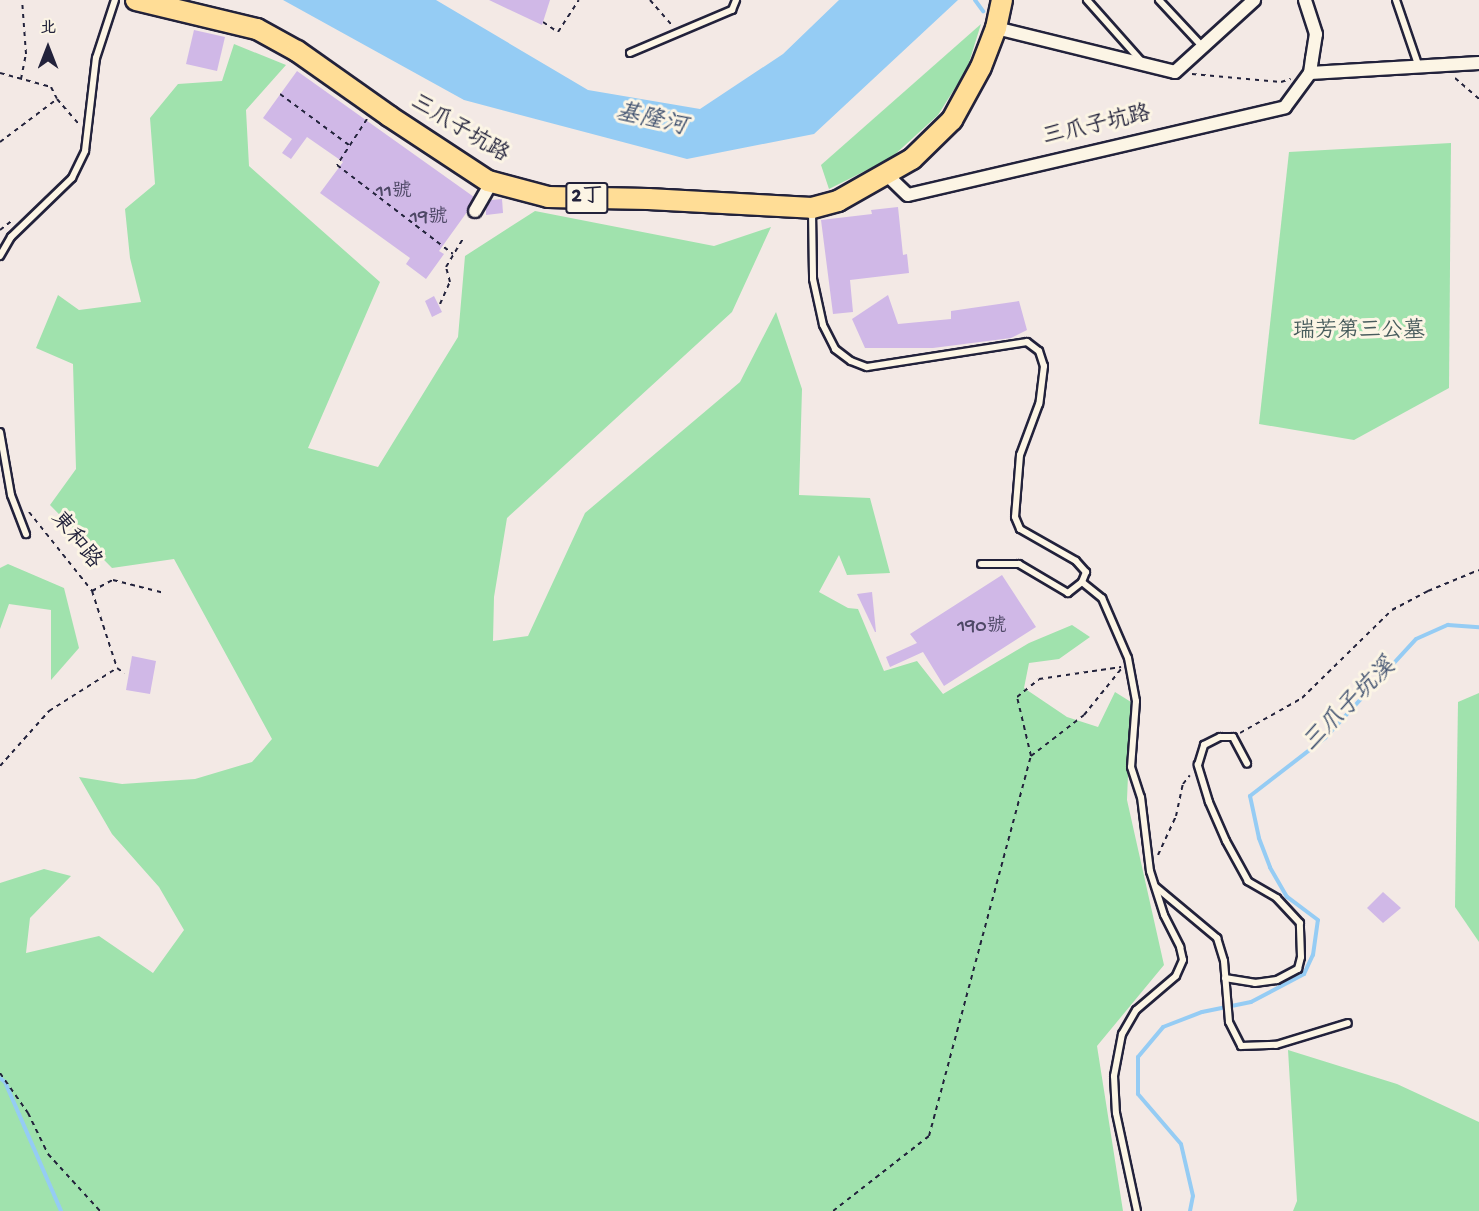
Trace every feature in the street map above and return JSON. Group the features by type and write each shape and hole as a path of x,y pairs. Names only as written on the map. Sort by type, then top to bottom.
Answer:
{"main road":[{"name":"三爪子坑路","path":"136,0 257,29 297,51 492,182 548,197 648,199 812,208 838,201 912,159 952,120 981,68 996,28 1002,0"}],"street":[{"name":"三爪子坑路","path":"886,174 908,195 1284,107 1310,73 1316,34 1305,0"},
{"path":"996,28 1174,72 1250,1"},
{"path":"1310,73 1479,63"},
{"path":"475,211 492,182"}],"lane":[{"path":"0,256 11,237 72,178 85,151 96,58 115,0"},
{"path":"630,52 677,30 732,10 736,0"},
{"path":"1087,0 1145,65"},
{"path":"1159,0 1201,45"},
{"path":"1396,0 1419,67"},
{"path":"812,208 813,279 823,326 835,349 851,361 867,367 1027,342 1039,351 1044,366 1039,404 1020,455 1015,517 1020,529 1076,561 1086,572 1082,582 1068,593 1019,564 981,564"},
{"path":"0,432 11,495 26,534"},
{"path":"1082,582 1102,598 1128,658 1136,701 1131,767 1141,797 1150,871 1164,915 1180,947 1183,960 1176,976 1136,1010 1122,1034 1114,1076 1116,1113 1137,1211"},
{"path":"1225,978 1255,983 1277,980 1298,969 1302,942 1300,923 1277,898 1248,881 1226,841 1209,802 1198,765 1204,745 1220,737 1233,737 1247,763"},
{"path":"1154,885 1217,938 1229,1015 1234,1036 1241,1046 1276,1045 1348,1023"}],"path":[{"path":"21,79 26,54 22,0"},
{"path":"543,22 558,32 579,0"},
{"path":"650,0 677,30"},
{"path":"1443,65 1479,99"},
{"path":"1174,72 1281,82 1310,73"},
{"path":"0,73 51,87 57,99 88,133"},
{"path":"280,94 349,145"},
{"path":"0,142 57,99"},
{"path":"376,106 337,165 453,254"},
{"path":"440,304 450,282 446,267 465,237"},
{"name":"東和路","path":"24,506 92,591 117,668"},
{"path":"1233,737 1302,698 1392,610 1428,591 1479,570"},
{"path":"92,591 113,580 164,593"},
{"path":"833,1211 929,1136 1031,756 1017,697 1039,679 1123,667 1084,716 1031,756"},
{"path":"0,766 49,711 117,668 124,673"},
{"path":"1150,871 1176,816 1183,784 1198,765"},
{"path":"0,1072 28,1113 48,1154 100,1211"}],"green space":[{"path":"981,24 967,69 938,115 891,158 829,189 821,165"},
{"path":"234,44 286,65 246,110 249,166 380,282 308,448 378,467 458,337 465,256 535,211 714,246 771,227 732,312 507,518 494,597 493,641 528,636 585,513 740,382 776,312 802,389 799,495 870,498 890,573 847,575 839,555 819,592 848,608 858,609 884,671 917,661 943,694 1029,643 1072,625 1090,637 1059,659 1029,663 1024,688 1067,717 1098,727 1115,692 1131,702 1127,800 1164,965 1097,1046 1123,1211 0,1211 0,883 44,869 71,876 30,918 26,953 99,936 153,973 184,930 159,887 112,834 79,777 122,784 195,779 252,762 272,739 174,559 112,568 50,505 76,469 73,364 36,348 58,295 79,310 141,302 130,258 125,209 155,184 150,118 178,84 222,81"},
{"name":"瑞芳第三公墓","path":"1451,143 1449,388 1354,440 1259,424 1289,152"},
{"path":"8,564 64,588 79,648 51,680 51,610 9,604 0,629 0,568"},
{"path":"1479,693 1479,942 1455,907 1458,702"},
{"path":"1288,1050 1397,1084 1479,1122 1479,1211 1293,1211 1297,1201"}],"water":[{"name":"基隆河","path":"283,0 436,0 588,90 700,109 783,54 839,0 958,0 814,134 687,159 464,100"}],"building":[{"path":"489,0 550,0 542,25"},
{"path":"194,30 225,37 217,71 186,64"},
{"path":"297,71 474,197 467,212 439,251 444,254 426,279 406,264 410,258 320,193 343,162 307,137 291,159 282,153 292,139 263,118"},
{"path":"502,199 503,213 486,215 486,209 491,200"},
{"path":"898,207 903,255 907,254 909,273 850,280 853,312 833,314 821,220 872,214 871,210"},
{"path":"888,295 898,324 951,319 951,311 1019,301 1027,330 1011,338 933,348 865,348 852,319"},
{"path":"434,296 442,312 432,317 425,301"},
{"path":"1002,575 1036,627 944,686 923,652 890,667 886,657 917,643 910,634"},
{"path":"872,592 876,632 857,594"},
{"path":"132,656 156,661 150,694 126,690"},
{"path":"1383,892 1401,908 1383,923 1367,908"}],"waterway":[{"name":"三爪子坑溪","path":"975,0 983,11"},
{"name":"三爪子坑溪","path":"1190,1211 1193,1196 1181,1144 1138,1094 1138,1057 1163,1027 1202,1012 1251,1002 1304,974 1313,955 1318,920 1287,897 1270,867 1259,838 1250,796 1325,738 1416,639 1448,625 1479,627"},
{"path":"0,1078 5,1082 61,1211"}]}
